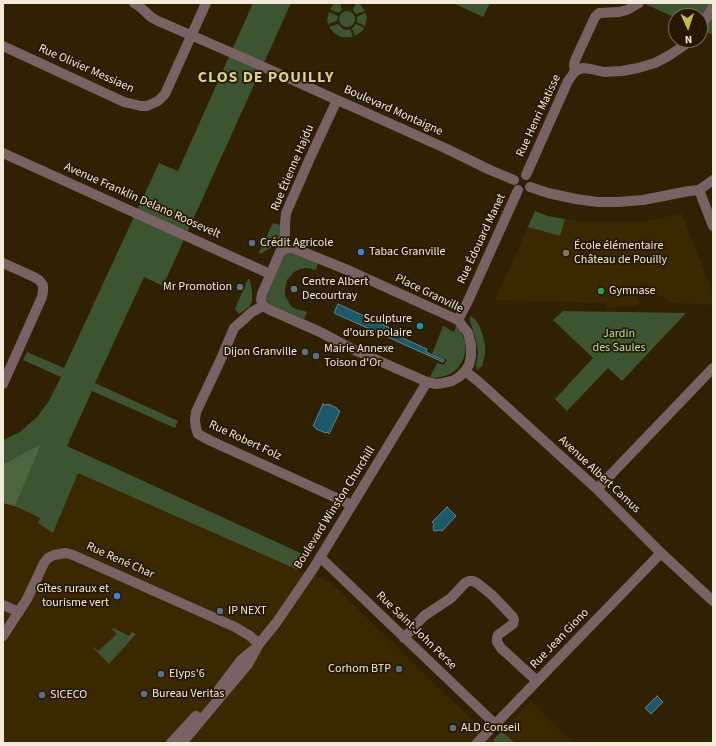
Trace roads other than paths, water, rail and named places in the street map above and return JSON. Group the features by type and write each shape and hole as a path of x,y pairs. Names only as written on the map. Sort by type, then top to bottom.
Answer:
{"street":[{"name":"Boulevard Montaigne","path":"134,3 153,18 246,58 514,180"},
{"name":"Rue Olivier Messiaen","path":"3,46 124,102 147,106 158,101 164,94 206,3"},
{"path":"575,71 574,64 576,58 595,17 599,13 619,12 634,7 639,3"},
{"name":"Rue Henri Matisse","path":"526,174 568,81 575,71 583,68 604,72 638,68 655,63 680,48"},
{"name":"Rue Étienne Hajdu","path":"286,248 286,213 337,100"},
{"name":"Avenue Franklin Delano Roosevelt","path":"3,153 270,274"},
{"path":"520,174 526,174 531,181 530,186 525,191 518,190 514,186 515,177 520,174"},
{"path":"530,186 548,193 576,199 618,202 643,200 689,190 699,190 713,180"},
{"name":"Rue Édouard Manet","path":"458,320 518,190"},
{"path":"699,190 713,226"},
{"path":"286,248 280,252 262,294 261,300 263,306 324,334 352,349 427,382 436,384 452,381 465,371"},
{"name":"Place Granville","path":"286,248 293,248 353,272 458,320 468,333 471,344 471,356 465,371"},
{"path":"3,263 34,277 41,283 43,288 42,297 3,384"},
{"name":"Rue Robert Folz","path":"263,306 252,312 234,328 196,412 195,420 198,434 352,504"},
{"path":"597,489 713,368"},
{"name":"Avenue Albert Camus","path":"465,371 597,489 661,553 713,601"},
{"name":"Boulevard Winston Churchill","path":"182,743 248,664 259,644 309,575 427,382"},
{"name":"Rue René Char","path":"3,636 27,599 44,563 48,558 54,555 66,553 73,554 229,625 248,634 259,644"},
{"name":"Rue Jean Giono","path":"477,743 661,553"},
{"name":"Rue Saint-John Perse","path":"320,557 495,724"},
{"path":"404,638 424,616 451,598 465,583 473,581 492,594 513,617 513,624 498,635 497,642 501,648 537,681"},
{"path":"3,605 19,612"},
{"name":"Boulevard Winston Churchill","path":"171,743 214,696 242,660 259,644"}],"water":[{"path":"338,304 397,331 396,335 427,349 426,352 444,360 443,362 334,313"},
{"path":"323,404 328,404 340,411 329,434 316,429 313,426"},
{"path":"447,507 456,516 442,531 434,531 434,524 432,522"},
{"path":"657,696 663,702 651,714 645,708"}],"place":[{"name":"Crédit Agricole","path":"252,243"},
{"name":"Tabac Granville","path":"361,252"},
{"name":"École élémentaire Château de Pouilly","path":"566,253"},
{"name":"Mr Promotion","path":"240,287"},
{"name":"Centre Albert Decourtray","path":"294,289"},
{"name":"Gymnase","path":"601,291"},
{"name":"Sculpture d'ours polaire","path":"420,326"},
{"name":"Dijon Granville","path":"305,352"},
{"name":"Mairie Annexe Toison d'Or","path":"316,356"},
{"name":"Gîtes ruraux et tourisme vert","path":"117,596"},
{"name":"IP NEXT","path":"220,611"},
{"name":"Corhom BTP","path":"399,669"},
{"name":"Elyps'6","path":"161,674"},
{"name":"Bureau Veritas","path":"144,694"},
{"name":"SICECO","path":"42,695"},
{"name":"ALD Conseil","path":"453,728"}],"district":[{"name":"CLOS DE POUILLY","path":"266,78"}],"park label":[{"name":"Jardin des Saules","path":"619,341"}]}
